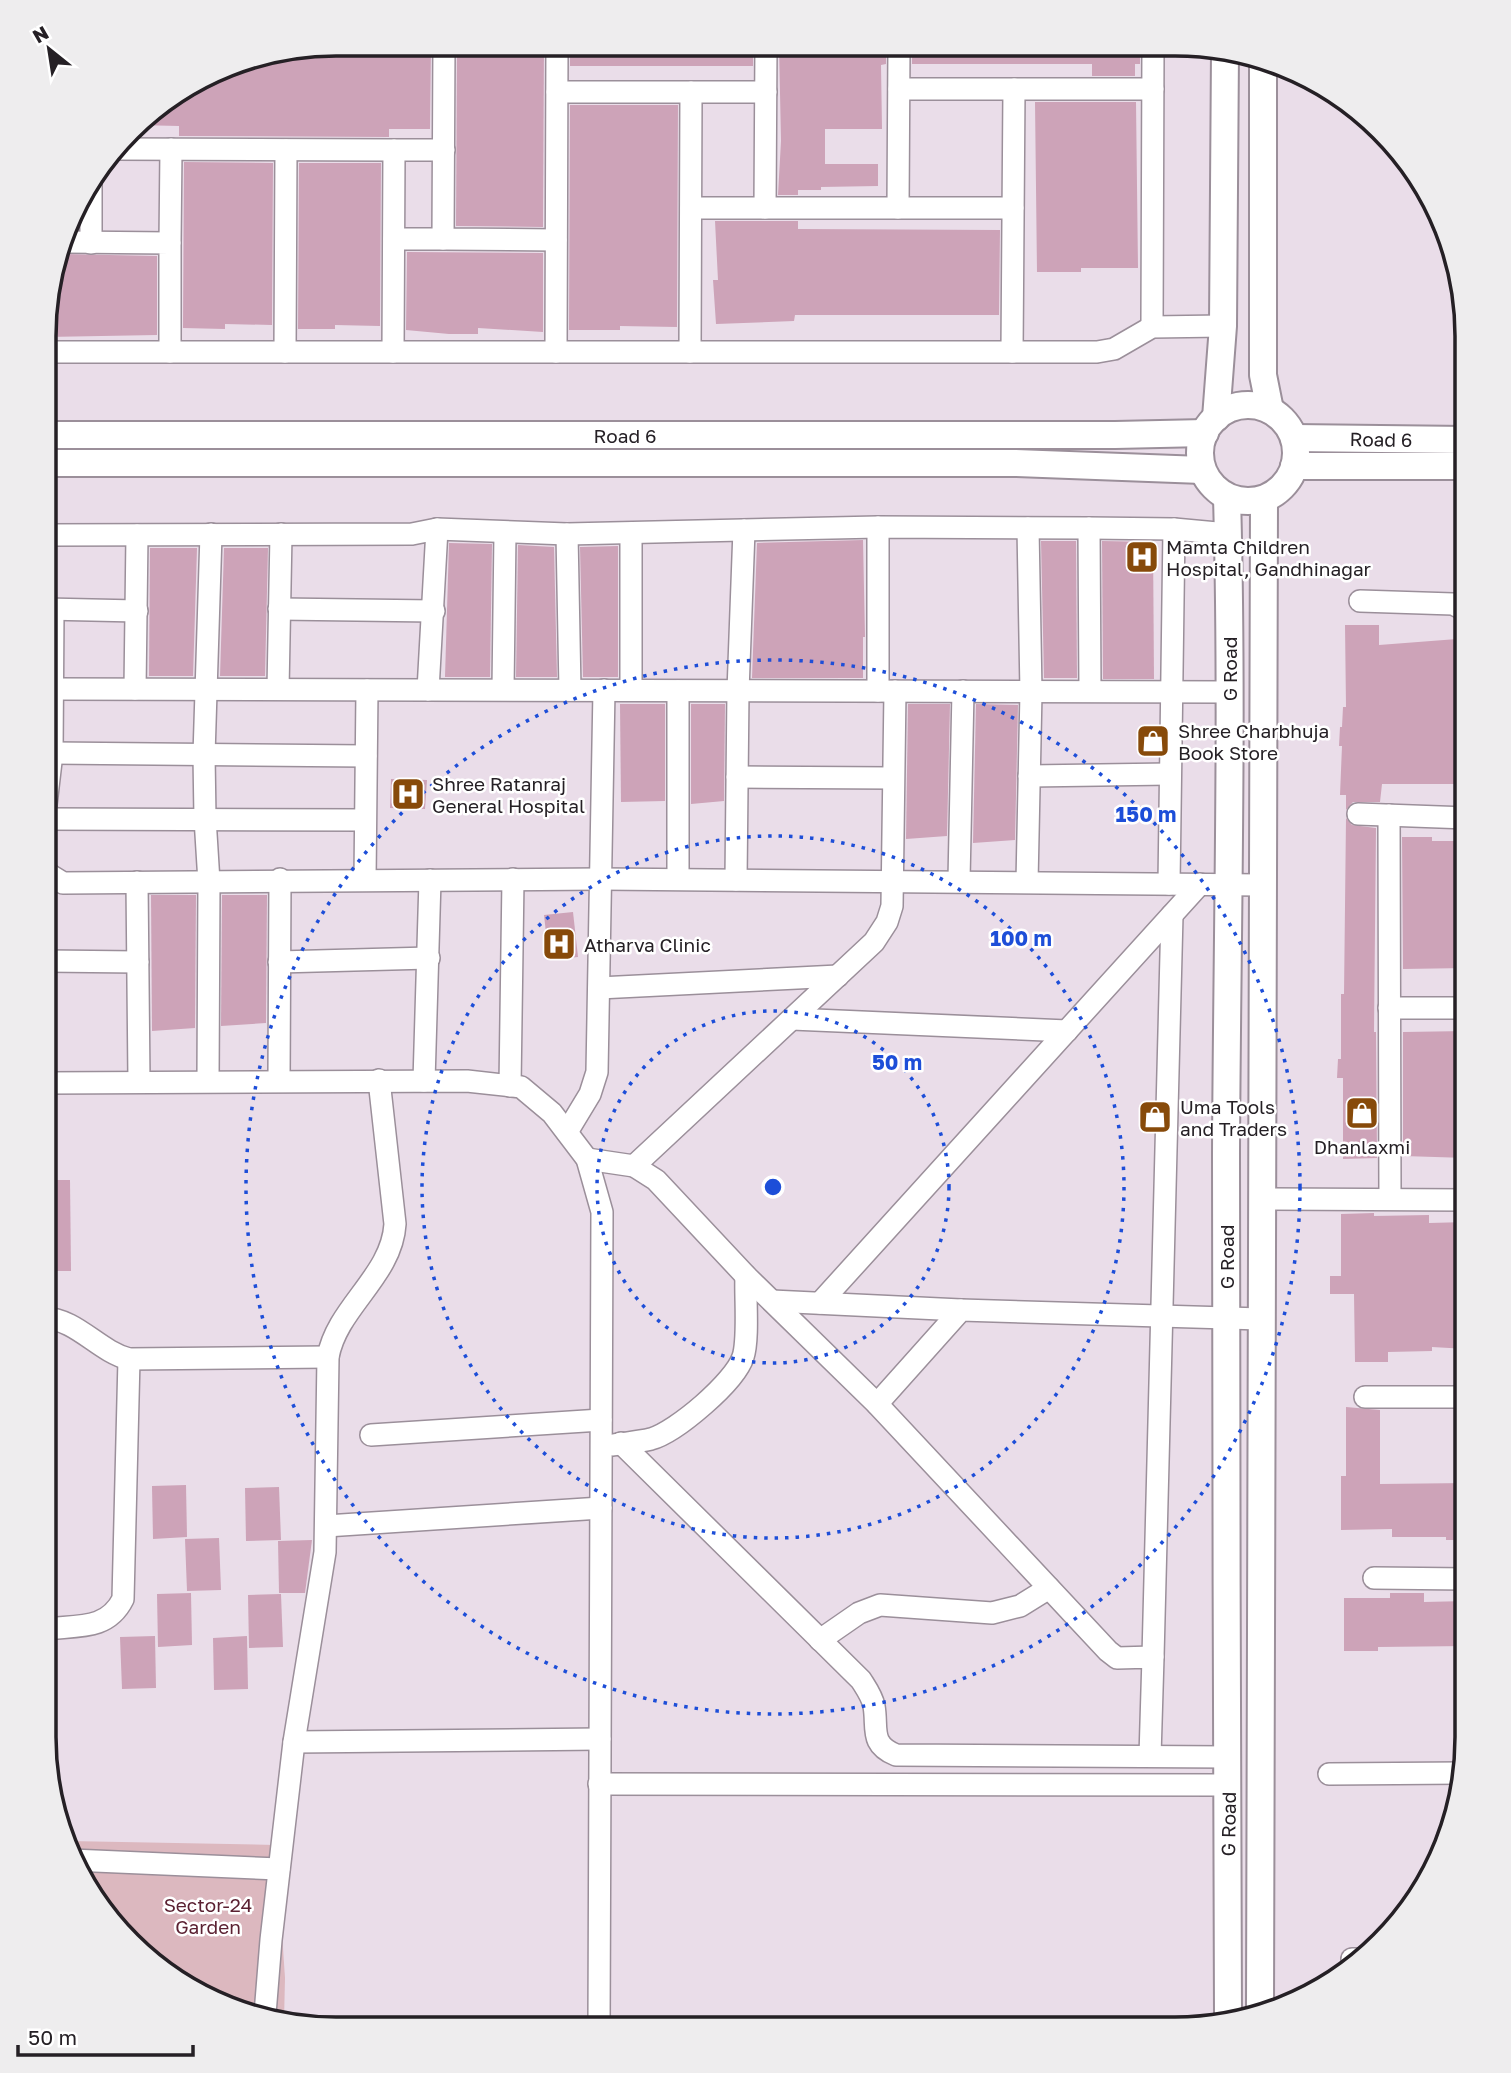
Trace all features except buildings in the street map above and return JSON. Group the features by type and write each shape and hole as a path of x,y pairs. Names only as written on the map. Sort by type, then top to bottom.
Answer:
{"street":[{"path":"443,239 444,56"},
{"path":"556,352 557,56"},
{"path":"765,208 766,56"},
{"path":"898,208 899,56"},
{"path":"1152,327 1153,56"},
{"path":"1211,425 1233,408 1251,405 1270,410 1285,421 1294,438 1297,456 1292,474 1281,489 1264,499 1245,502 1227,497 1212,486 1202,470 1200,451 1211,425 1223,326 1225,60"},
{"path":"1263,70 1263,374 1270,410"},
{"path":"899,89 1153,89"},
{"path":"1012,352 1014,89"},
{"path":"557,92 766,92"},
{"path":"690,352 691,92"},
{"path":"127,149 444,150"},
{"path":"170,352 171,149"},
{"path":"285,352 286,150"},
{"path":"393,352 394,150"},
{"path":"91,243 92,199"},
{"path":"691,208 1013,208"},
{"path":"394,239 556,240"},
{"path":"72,242 170,243"},
{"path":"56,352 1097,352 1114,349 1152,327 1223,326"},
{"name":"Road 6","path":"56,435 1115,435 1211,425"},
{"name":"Road 6","path":"1294,438 1455,440"},
{"name":"Road 6","path":"56,463 1015,463 1202,470"},
{"name":"Road 6","path":"1294,466 1455,466"},
{"name":"G Road","path":"1227,497 1227,2012"},
{"name":"G Road","path":"1260,2003 1264,499"},
{"path":"56,535 412,534 437,529 566,534 878,527 1174,529 1228,534"},
{"path":"634,1167 874,942 887,922 892,906 893,778 878,527"},
{"path":"1027,882 1031,692 1028,528"},
{"path":"1089,528 1090,691"},
{"path":"428,690 437,529"},
{"path":"1169,884 1174,529"},
{"path":"736,880 738,691 744,530"},
{"path":"503,689 505,533"},
{"path":"631,533 631,689"},
{"path":"208,1081 209,882 204,755 211,534"},
{"path":"278,690 281,534"},
{"path":"566,534 570,690"},
{"path":"135,690 137,535"},
{"path":"1360,601 1455,605"},
{"path":"56,609 137,611"},
{"path":"279,610 434,611"},
{"path":"56,689 1228,692"},
{"path":"365,880 366,690"},
{"path":"566,1132 590,1094 597,1072 604,690"},
{"path":"678,691 678,879"},
{"path":"959,880 963,691"},
{"path":"56,753 366,756"},
{"path":"1030,776 1170,774"},
{"path":"737,777 893,778"},
{"path":"1359,814 1455,818"},
{"path":"1388,815 1390,1199"},
{"path":"56,819 365,820"},
{"path":"56,879 63,883 601,878 1262,885"},
{"path":"279,1081 280,879"},
{"path":"510,1086 513,879"},
{"path":"424,1081 430,880"},
{"path":"137,882 139,1081"},
{"path":"820,1303 1200,884"},
{"path":"1150,1756 1172,915"},
{"path":"279,962 429,958"},
{"path":"56,961 138,962"},
{"path":"599,988 838,976"},
{"path":"1389,1008 1455,1008"},
{"path":"792,1019 1067,1031"},
{"path":"265,2008 294,1742 325,1552 328,1357 331,1341 388,1256 394,1240 395,1224 379,1080"},
{"path":"56,1083 379,1080 467,1081 521,1087 552,1113 587,1158 602,1212 601,1420 611,1445 860,1680 869,1692 874,1707 874,1730 879,1743 886,1751 896,1755 1228,1757"},
{"path":"587,1158 634,1167 656,1180 746,1276 877,1404 1116,1658 1153,1657"},
{"path":"1261,1199 1455,1200"},
{"path":"611,1445 650,1439 667,1433 728,1382 739,1368 744,1354 746,1276"},
{"path":"772,1301 1261,1319"},
{"path":"877,1404 961,1310"},
{"path":"56,1320 65,1322 107,1351 129,1359 328,1357"},
{"path":"56,1628 104,1622 116,1612 123,1599 129,1359"},
{"path":"1365,1397 1455,1397"},
{"path":"371,1435 601,1420"},
{"path":"598,2017 601,1508 611,1445"},
{"path":"326,1526 601,1508"},
{"path":"1374,1578 1455,1578"},
{"path":"820,1640 859,1613 880,1605 992,1613 1020,1606 1049,1588"},
{"path":"294,1742 600,1739"},
{"path":"1329,1773 1453,1773"},
{"path":"599,1784 1229,1785"},
{"path":"85,1861 279,1870"}],"green space":[{"name":"Sector-24 Garden","path":"76,1841 276,1845 285,1978 284,2013 229,1996 180,1970 151,1948 125,1922 93,1877"}],"place":[{"name":"Mamta Children Hospital, Gandhinagar","path":"1142,557"},
{"name":"Shree Charbhuja Book Store","path":"1153,741"},
{"name":"Shree Ratanraj General Hospital","path":"408,794"},
{"name":"Atharva Clinic","path":"559,944"},
{"name":"Dhanlaxmi","path":"1362,1113"},
{"name":"Uma Tools and Traders","path":"1155,1117"}]}
